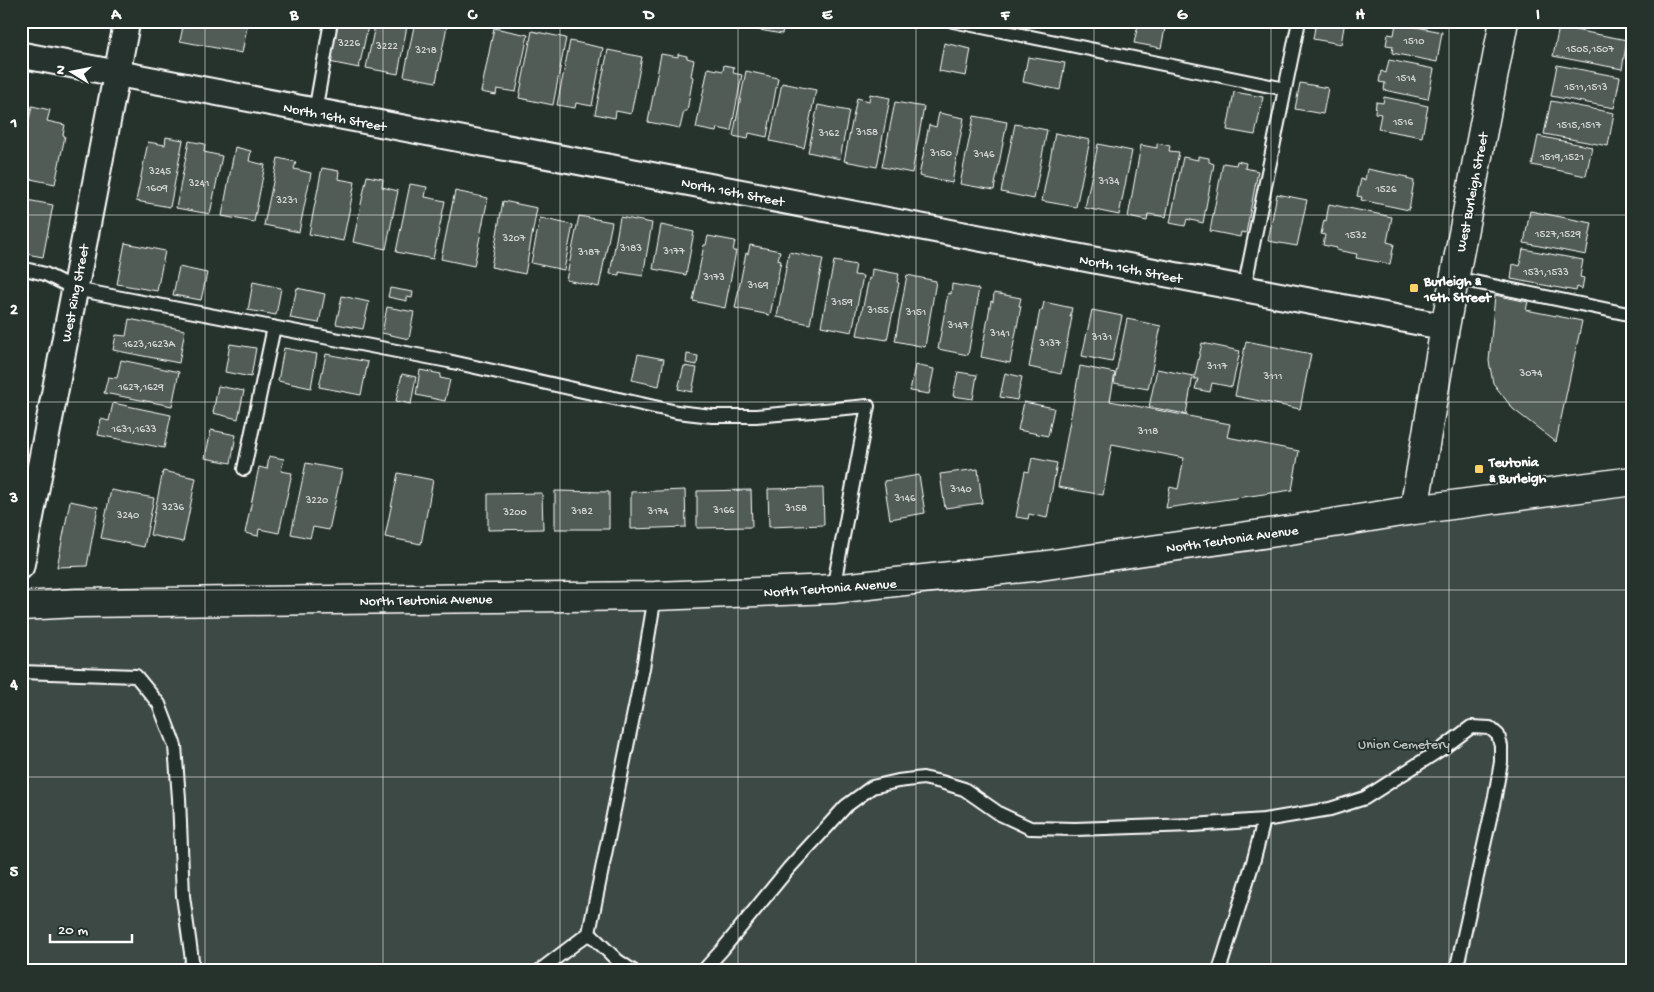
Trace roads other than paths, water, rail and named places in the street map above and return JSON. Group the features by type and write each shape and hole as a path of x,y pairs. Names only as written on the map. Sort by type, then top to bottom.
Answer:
{"main road":[{"name":"West Burleigh Street","path":"1414,510 1454,278 1504,21"},
{"name":"North Teutonia Avenue","path":"21,606 77,603 655,596 833,589 1040,566 1414,510 1633,481"}],"street":[{"name":"West Ring Street","path":"21,566 30,478 75,289 127,21"},
{"name":"North 16th Street","path":"21,55 1445,327"}],"lane":[{"path":"315,112 332,21"},
{"path":"952,21 1285,89"},
{"path":"1244,289 1299,21"},
{"path":"21,268 40,272 75,289 448,361 677,412 712,416 756,416 868,406 833,589"},
{"path":"1454,278 1633,315"},
{"path":"244,469 274,327"},
{"path":"539,971 589,934 643,668 655,596"},
{"path":"21,672 136,676 159,704 175,746 180,798 183,896 192,960 190,971"},
{"path":"703,971 789,868 846,806 872,787 922,778 941,782 964,789 1000,814 1030,828 1075,829 1184,826 1264,820 1330,809 1365,798 1443,748 1471,727 1490,728 1498,735 1501,762 1456,971"},
{"path":"1219,971 1264,820"},
{"path":"589,934 618,961 633,971"}],"place":[{"name":"Burleigh & 16th Street","path":"1414,288"},
{"name":"Teutonia & Burleigh","path":"1479,469"}],"park label":[{"name":"Union Cemetery","path":"1404,743"}]}
